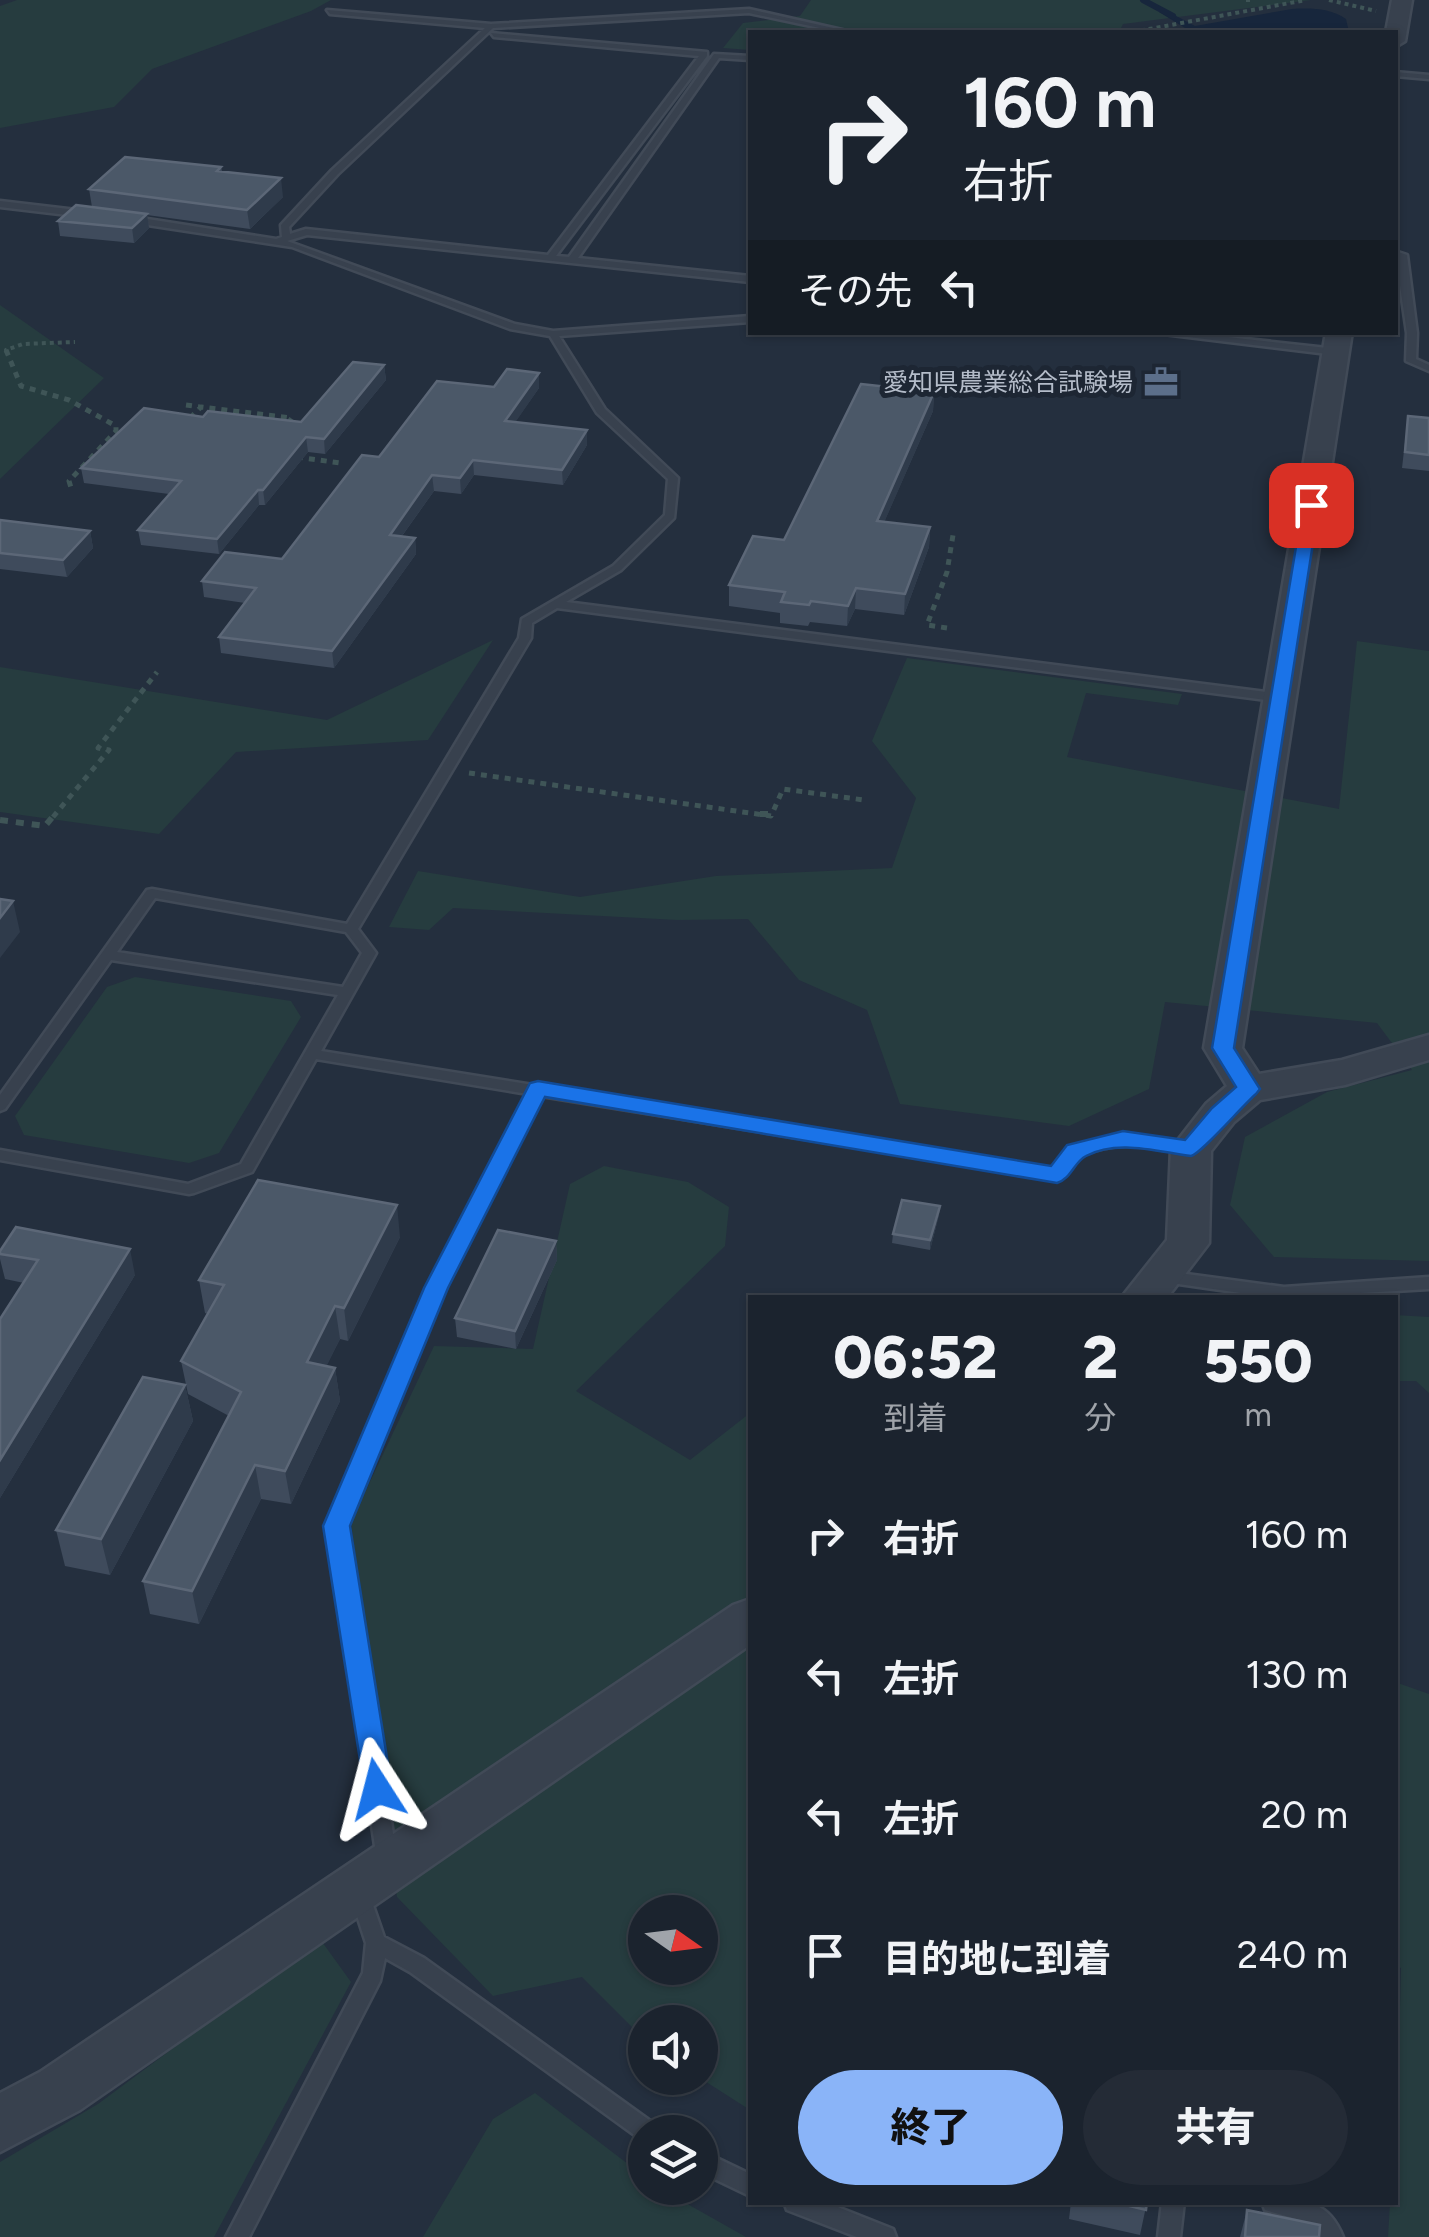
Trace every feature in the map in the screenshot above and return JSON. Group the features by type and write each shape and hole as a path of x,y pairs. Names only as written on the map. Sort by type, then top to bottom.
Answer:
{"street":[{"path":"1248,1089 1223,1048 1338,342"},
{"path":"1152,1287 1188,1243 1191,1149 1220,1113 1248,1089 1345,1072 1429,1046"},
{"path":"0,2124 60,2091 748,1620"}],"lane":[{"path":"330,12 491,26 749,11 838,30"},
{"path":"282,239 284,227 322,186 491,26"},
{"path":"480,33 704,54 550,258"},
{"path":"572,260 718,56 748,58"},
{"path":"1398,74 1429,77"},
{"path":"0,204 96,215"},
{"path":"115,217 282,239 512,327 553,334 748,318"},
{"path":"282,239 306,232 748,279"},
{"path":"1398,254 1402,255 1412,333 1411,361 1429,368"},
{"path":"351,930 525,638 526,621 617,568 670,516 674,478 601,410 553,334"},
{"path":"1207,335 1338,342"},
{"path":"559,605 1281,698"},
{"path":"0,1106 152,893 351,930 369,953 248,1168 189,1190 0,1155"},
{"path":"107,955 348,992"},
{"path":"312,1054 1057,1175 1076,1151 1123,1139 1191,1149"},
{"path":"237,2237 373,1974 373,1875 337,1526 436,1288 538,1088"},
{"path":"1152,1287 1284,1293 1429,1283"},
{"path":"376,1943 417,1964 628,2117"},
{"path":"718,2170 748,2184"},
{"path":"803,2205 884,2237"},
{"path":"1168,2237 1172,2205"},
{"path":"1285,2205 1324,2221 1332,2237"}],"path":[{"path":"1144,30 1306,0"},
{"path":"1329,0 1359,9 1401,6"},
{"path":"72,491 69,480 116,426 69,400 21,386 6,350 23,344 75,342"},
{"path":"186,404 292,418 280,433"},
{"path":"189,419 202,407"},
{"path":"106,441 122,443"},
{"path":"288,456 340,464"},
{"path":"946,628 928,625 947,572 953,534"},
{"path":"0,820 45,826 108,750 98,748 157,672"},
{"path":"448,770 772,816 783,789 864,800"}],"green space":[{"path":"17,0 331,0 311,11 152,69 114,107 0,128 0,6"},
{"path":"811,0 1311,0 1123,24 1120,30 748,30 748,50 723,48 743,23 800,16"},
{"path":"0,305 104,378 0,479"},
{"path":"493,640 428,740 236,752 159,834 0,812 0,667 327,720"},
{"path":"1357,641 1429,651 1429,1261 1274,1257 1230,1205 1245,1137 1327,1092 1412,1070 1377,1023 1165,1002 1149,1089 1069,1126 900,1104 867,1010 799,980 748,919 678,920 453,908 429,930 389,927 418,871 580,897 716,876 892,868 916,798 872,741 907,658 1182,694 1178,705 1086,693 1067,757 1339,809"},
{"path":"135,977 291,1001 301,1017 219,1153 189,1163 24,1135 15,1116 107,987"},
{"path":"604,1166 688,1182 729,1207 725,1246 576,1391 690,1460 748,1415 748,2109 718,2090 718,2005 628,2005 628,2023 582,1977 493,1996 397,1897 351,1522 434,1346 533,1349 570,1184"},
{"path":"1398,1315 1429,1317 1429,1393 1416,1381 1398,1381"},
{"path":"1398,1683 1429,1694 1429,2237 1388,2237 1390,2205 1398,2205 1401,1968"},
{"path":"320,1939 351,1982 214,2237 0,2237 0,2162 98,2104"},
{"path":"535,2093 628,2164 628,2205 689,2205 746,2237 423,2237 493,2119"}],"water":[{"path":"1313,9 1346,19 1349,30 1172,30 1185,28 1159,12 1165,10 1195,26"}],"building":[{"path":"125,157 281,178 247,210 89,189"},
{"path":"76,205 147,214 132,228 58,221"},
{"path":"353,362 384,365 324,439 306,437 217,539 138,530 181,481 81,468 144,408 203,417 208,411 301,422"},
{"path":"507,369 539,373 505,421 587,430 562,470 473,460 460,478 432,475 390,535 415,538 332,651 219,637 256,588 202,581 225,552 282,559 362,455 379,457 437,381 494,387"},
{"path":"861,384 934,392 877,521 930,527 905,594 856,588 848,606 811,601 809,605 781,602 785,592 729,585 753,536 784,540"},
{"path":"1408,416 1429,418 1429,455 1405,452"},
{"path":"0,520 90,531 63,560 0,553"},
{"path":"0,899 13,901 0,918"},
{"path":"258,1180 397,1205 344,1308 335,1306 307,1362 335,1368 285,1471 255,1465 192,1591 143,1581 241,1392 181,1361 224,1285 199,1280"},
{"path":"902,1200 940,1206 930,1240 893,1234"},
{"path":"16,1227 130,1249 0,1460 0,1319 38,1260 0,1254"},
{"path":"498,1230 556,1241 515,1331 455,1318"},
{"path":"143,1377 185,1385 101,1539 56,1530"},
{"path":"1247,2210 1320,2225 1319,2237 1245,2237"}],"waterway":[{"path":"1143,0 1173,16"}],"place":[{"name":"愛知県農業総合試験場","path":"1161,382"}],"route":[{"path":"377,1789 337,1526 436,1288 538,1088 1057,1175 1076,1151 1123,1139 1191,1149 1220,1113 1248,1089 1223,1048 1311,505"}]}
